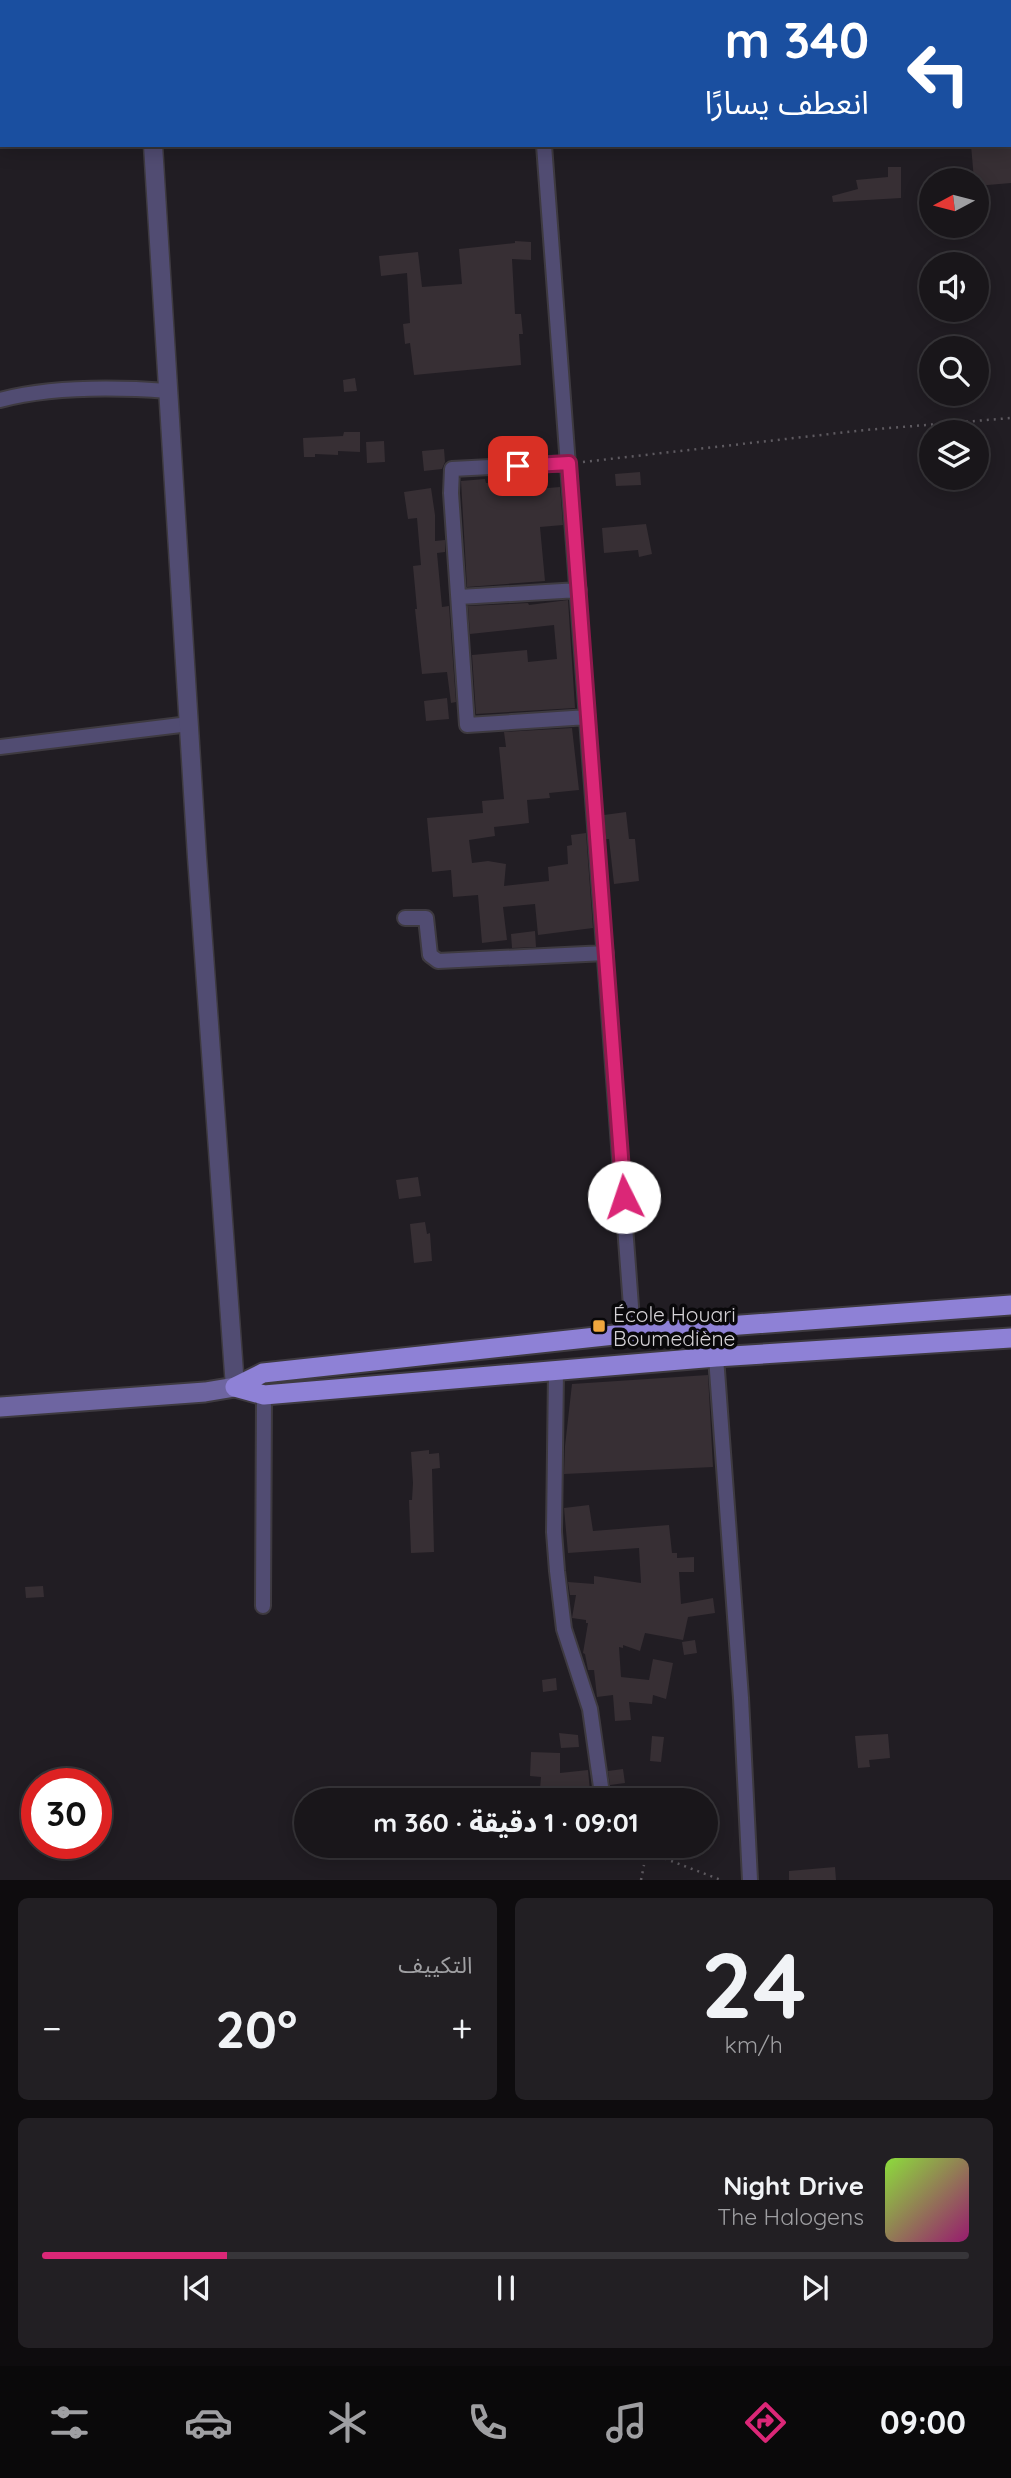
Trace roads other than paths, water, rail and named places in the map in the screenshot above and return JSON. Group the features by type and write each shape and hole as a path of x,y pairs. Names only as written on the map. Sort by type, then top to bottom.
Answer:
{"highway":[{"path":"235,1387 263,1373 633,1333 1011,1305"},
{"path":"235,1387 264,1395 716,1357 1011,1338"}],"main road":[{"path":"0,1407 205,1392 235,1387"}],"street":[{"path":"153,147 189,724 235,1387"},
{"path":"544,147 633,1333"},
{"path":"0,400 30,394 101,388 168,391"},
{"path":"569,463 452,469 467,725 588,717"},
{"path":"458,597 579,590"},
{"path":"0,747 189,724"},
{"path":"405,918 426,918 430,955 438,961 606,953"},
{"path":"716,1357 741,1698 750,1880"},
{"path":"556,1370 554,1532 558,1583 564,1629 590,1709 601,1788"},
{"path":"263,1606 264,1395"}],"place":[{"name":"École Houari Boumediène","path":"599,1326"}]}
